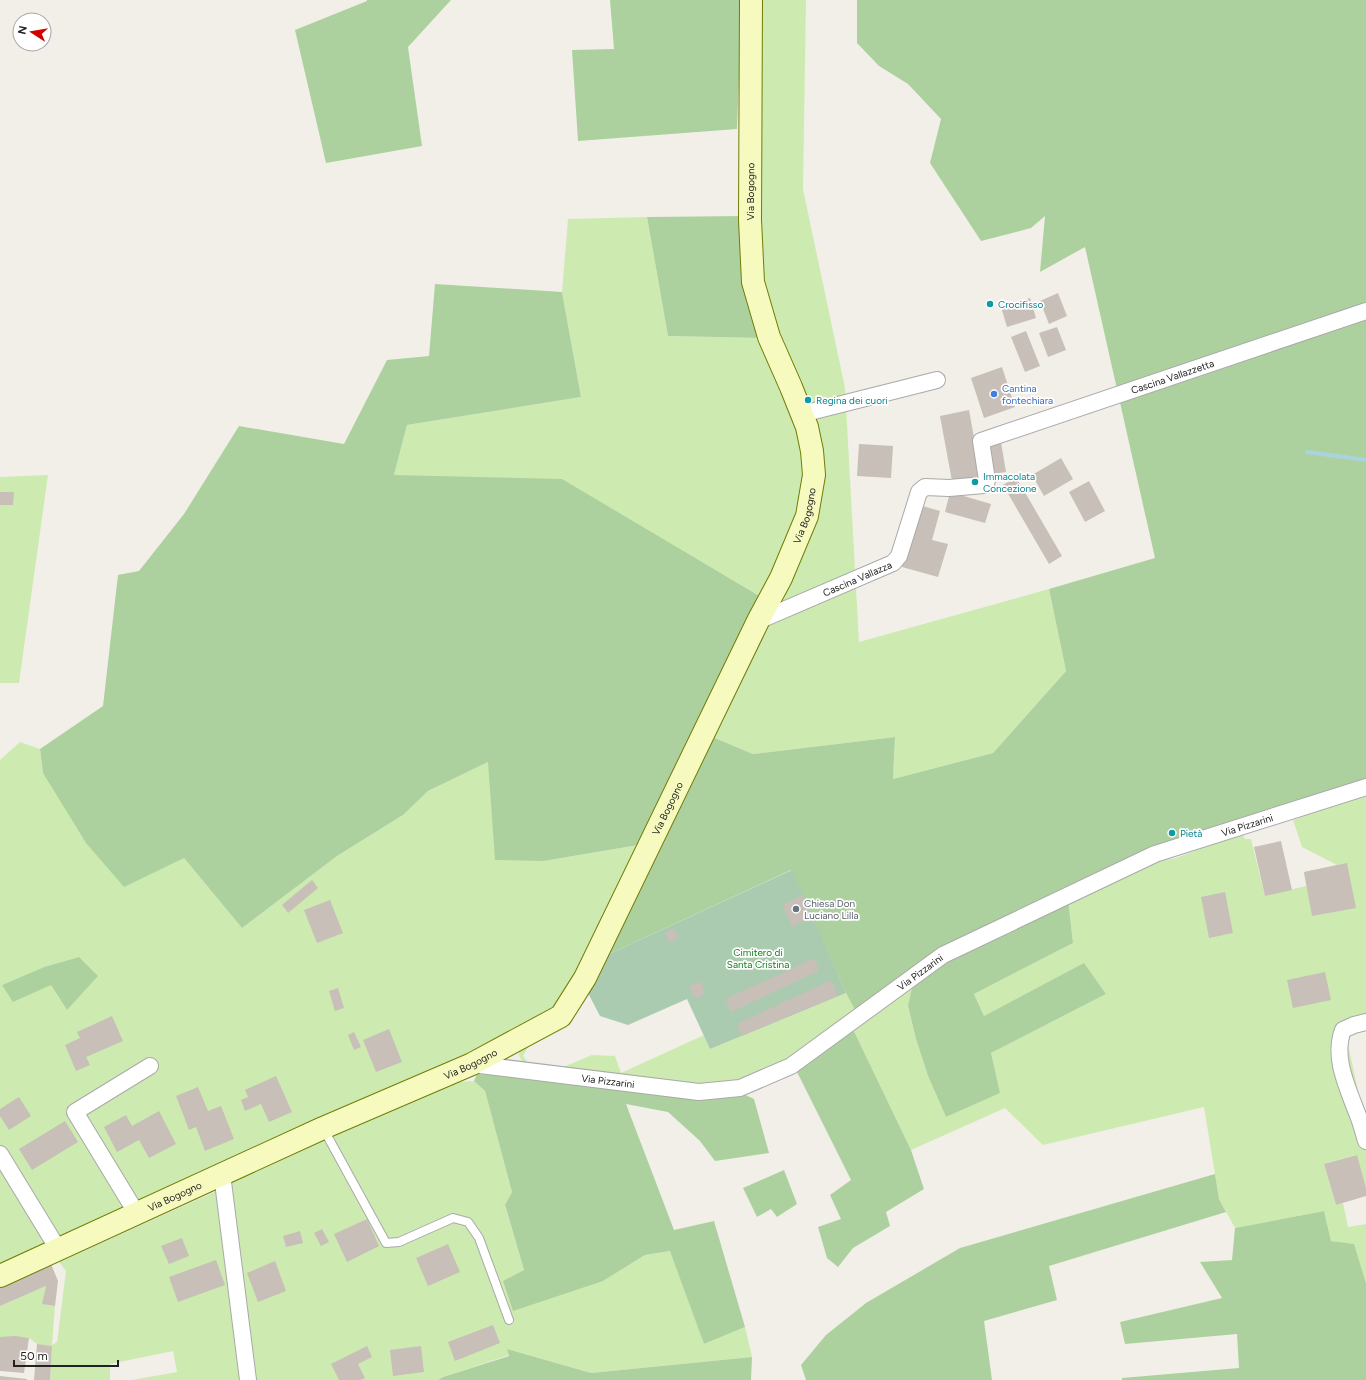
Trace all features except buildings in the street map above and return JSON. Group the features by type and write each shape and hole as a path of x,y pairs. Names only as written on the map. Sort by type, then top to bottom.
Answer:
{"main road":[{"name":"Via Bogogno","path":"0,1276 324,1128 472,1064 561,1016 585,978 758,620 782,578 807,516 814,475 812,451 807,427 791,386 769,337 753,282 750,220 751,0"}],"street":[{"name":"Cascina Vallazzetta","path":"980,442 1366,311"},
{"path":"802,414 937,380"},
{"name":"Cascina Vallazza","path":"758,620 893,563 899,556 921,489 925,487 949,488 986,484 985,466 980,442"},
{"name":"Via Pizzarini","path":"472,1064 699,1092 740,1088 790,1066 943,955 1155,854 1366,787"},
{"path":"1366,1022 1343,1030 1339,1040 1342,1070 1366,1141"},
{"path":"137,1214 74,1112 150,1066"},
{"path":"0,1154 58,1249"},
{"path":"222,1174 248,1380"}],"lane":[{"path":"324,1128 386,1243 399,1242 453,1218 468,1222 479,1238 509,1320"}],"green space":[{"path":"367,0 451,0 408,47 422,146 326,163 295,30"},
{"path":"610,0 742,0 737,129 578,141 572,50 614,49"},
{"path":"757,0 806,0 803,189 845,388 859,642 1049,589 1066,671 993,753 893,779 895,737 753,754 710,736 814,514 798,386 766,293 759,229"},
{"path":"857,0 1366,0 1366,784 1250,821 941,954 857,1014 846,993 791,870 596,960 710,736 753,754 895,737 893,779 993,753 1066,671 1049,589 1155,558 1085,247 1040,272 1045,216 1031,228 981,241 930,163 941,119 908,84 879,66 857,43"},
{"path":"745,216 761,338 668,336 647,217"},
{"path":"647,217 668,336 761,338 787,392 806,459 800,516 761,597 647,530 394,475 407,425 581,397 562,292 568,219"},
{"path":"435,284 562,292 581,397 407,425 394,475 562,479 761,597 638,845 544,861 495,860 488,762 428,791 403,815 337,856 242,928 184,858 124,887 86,843 43,773 40,749 103,706 118,575 139,571 184,514 239,426 344,444 387,360 429,356"},
{"path":"48,475 19,683 0,683 0,477"},
{"path":"20,742 40,749 43,773 184,858 242,928 337,856 403,815 428,791 488,762 544,861 638,845 579,966 558,1004 532,1028 0,1267 0,760","holes":["79,957 67,1010 51,985 2,985 44,967"]},
{"path":"1366,794 1366,1026 1346,1035 1366,1128 1366,1188 1356,1155 1324,1164 1336,1205 1343,1203 1348,1227 1366,1224 1366,1283 1354,1245 1331,1241 1324,1211 1235,1228 1219,1199 1204,1107 1043,1145 1005,1108 911,1150 851,1025 913,983 908,1007 916,1039 928,1076 946,1117 999,1093 991,1053 1106,994 1084,964 984,1016 974,994 1073,943 1068,899 1156,862 1176,858 1242,833 1245,839 1251,839 1265,896 1306,886 1304,872 1337,865 1302,847 1293,820"},
{"name":"Cimitero di Santa Cristina","path":"792,870 846,993 710,1049 687,999 628,1025 600,1016 586,989 596,960"},
{"path":"1068,899 1073,943 974,994 984,1016 1084,963 1106,994 991,1053 1000,1093 946,1117 928,1076 916,1039 908,1006 913,983 933,965"},
{"path":"79,957 98,976 67,1010 51,985 13,1002 2,985 44,967"},
{"path":"846,993 857,1014 785,1064 737,1084 702,1088 554,1071 592,1055 615,1056 621,1073 704,1035 710,1049"},
{"path":"562,1025 568,1027 528,1047 523,1056 530,1066 523,1064 519,1055 520,1049"},
{"path":"851,1025 911,1150 924,1189 886,1212 890,1226 853,1248 838,1267 827,1258 818,1227 841,1219 830,1195 851,1180 795,1068"},
{"path":"477,1074 562,1078 739,1092 754,1099 769,1153 715,1161 700,1141 668,1112 626,1104 674,1230 714,1221 745,1327 704,1344 670,1251 645,1255 603,1281 513,1311 503,1281 524,1270 505,1205 512,1192 485,1091 474,1081"},
{"path":"474,1081 485,1091 512,1192 505,1206 524,1270 603,1281 645,1255 671,1251 704,1344 745,1327 752,1357 591,1373 507,1349 509,1355 438,1380 132,1380 177,1372 173,1351 110,1364 110,1380 50,1380 52,1346 37,1344 29,1338 0,1337 0,1306 46,1286 43,1304 55,1306 52,1345 57,1342 66,1271 59,1262 221,1189 228,1182 321,1138 457,1082"},
{"path":"784,1170 797,1204 777,1217 771,1209 757,1217 743,1188"},
{"path":"1215,1174 1219,1199 1226,1212 1049,1266 1057,1300 984,1321 992,1380 806,1380 801,1365 826,1335 866,1303 960,1248"},
{"path":"1324,1211 1331,1241 1354,1244 1366,1283 1366,1380 1122,1380 1122,1378 1239,1368 1237,1334 1125,1344 1120,1322 1222,1298 1200,1262 1232,1260 1235,1228"},
{"path":"507,1349 591,1373 752,1357 751,1380 438,1380 443,1377 509,1356"}],"waterway":[{"path":"1307,452 1366,460"}],"place":[{"name":"Crocifisso","path":"990,304"},
{"name":"Cantina fontechiara","path":"994,394"},
{"name":"Regina dei cuori","path":"808,400"},
{"name":"Immacolata Concezione","path":"975,482"},
{"name":"Pietà","path":"1172,833"},
{"name":"Chiesa Don Luciano Lilla","path":"796,909"}]}
